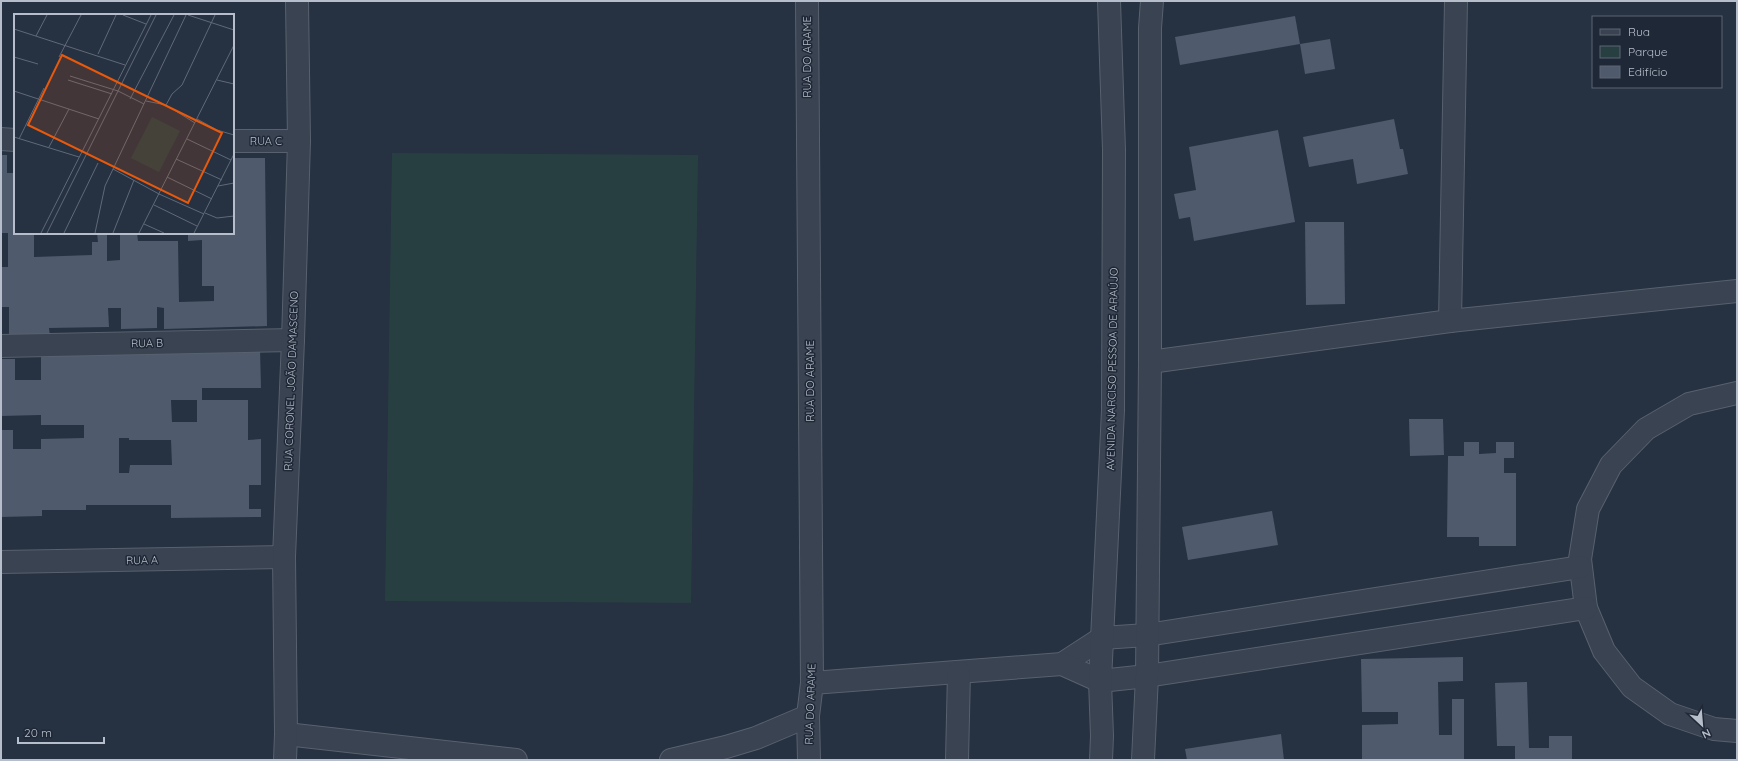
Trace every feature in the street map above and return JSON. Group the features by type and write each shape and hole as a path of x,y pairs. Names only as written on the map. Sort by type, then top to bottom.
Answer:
{"street":[{"name":"RUA CORONEL JOÃO DAMASCENO","path":"285,760 284,557 299,141 297,1"},
{"name":"RUA DO ARAME","path":"807,1 812,683 808,716 809,760"},
{"name":"AVENIDA NARCISO PESSOA DE ARAÚJO","path":"1101,760 1102,736 1100,681 1114,410 1114,150 1108,1"},
{"path":"1143,760 1147,676 1150,362 1150,28 1152,1"},
{"path":"1450,321 1456,1"},
{"path":"1,140 14,140"},
{"name":"RUA C","path":"234,140 299,141"},
{"path":"1150,362 1450,321 1737,291"},
{"name":"RUA B","path":"1,346 293,340"},
{"path":"1737,393 1690,404 1646,429 1611,465 1588,509 1580,559 1586,608 1604,651 1632,687 1670,714 1714,730 1737,731"},
{"name":"RUA A","path":"1,562 284,557"},
{"path":"1062,664 1102,638 1147,635 1580,567"},
{"path":"812,683 1062,664 1100,681 1147,676 1586,608"},
{"path":"957,760 959,672"},
{"path":"671,760 756,738 808,716"},
{"path":"286,734 516,760"}],"green space":[{"path":"392,153 698,155 691,603 385,601"}],"building":[{"path":"1295,16 1300,44 1180,65 1175,37"},
{"path":"1330,39 1335,69 1305,74 1300,44"},
{"path":"1394,119 1400,149 1403,149 1408,174 1357,184 1353,159 1309,167 1303,137"},
{"path":"1278,130 1295,222 1194,241 1190,217 1179,219 1174,194 1196,190 1189,147"},
{"path":"1,155 7,155 7,173 14,173 14,234 34,234 34,257 92,255 92,242 98,242 97,234 107,234 107,261 120,260 120,234 137,234 138,241 178,241 179,302 214,301 214,286 202,286 202,240 188,241 188,234 234,234 234,158 265,158 267,326 164,329 164,308 157,307 157,328 121,329 121,308 108,308 109,327 49,328 50,337 9,338 9,307 1,307 1,267 8,267 8,233 1,233"},
{"path":"1305,222 1344,222 1345,304 1306,305"},
{"path":"41,349 260,349 261,388 202,388 202,400 248,400 248,440 261,439 261,485 249,485 249,509 261,509 261,517 171,518 171,505 86,505 86,510 42,510 42,516 1,517 1,430 13,430 13,449 41,449 41,439 84,438 84,425 41,425 41,415 1,416 1,359 15,359 15,380 41,380","holes":["171,400 197,400 197,422 172,422","119,438 129,438 129,440 171,440 172,465 130,465 129,473 119,473"]},
{"path":"1409,419 1443,419 1444,455 1410,456"},
{"path":"1464,442 1479,442 1479,454 1496,453 1496,442 1514,442 1514,458 1504,458 1504,473 1516,473 1516,546 1479,546 1479,537 1447,537 1448,456 1464,456"},
{"path":"1272,511 1278,545 1188,560 1182,527"},
{"path":"1463,657 1463,681 1438,682 1439,735 1452,735 1452,699 1464,699 1464,760 1362,760 1362,725 1398,724 1398,712 1362,712 1361,659"},
{"path":"1527,682 1529,748 1549,748 1549,736 1572,736 1572,760 1515,760 1515,746 1497,746 1495,683"},
{"path":"1281,734 1284,760 1187,760 1185,749"}]}
